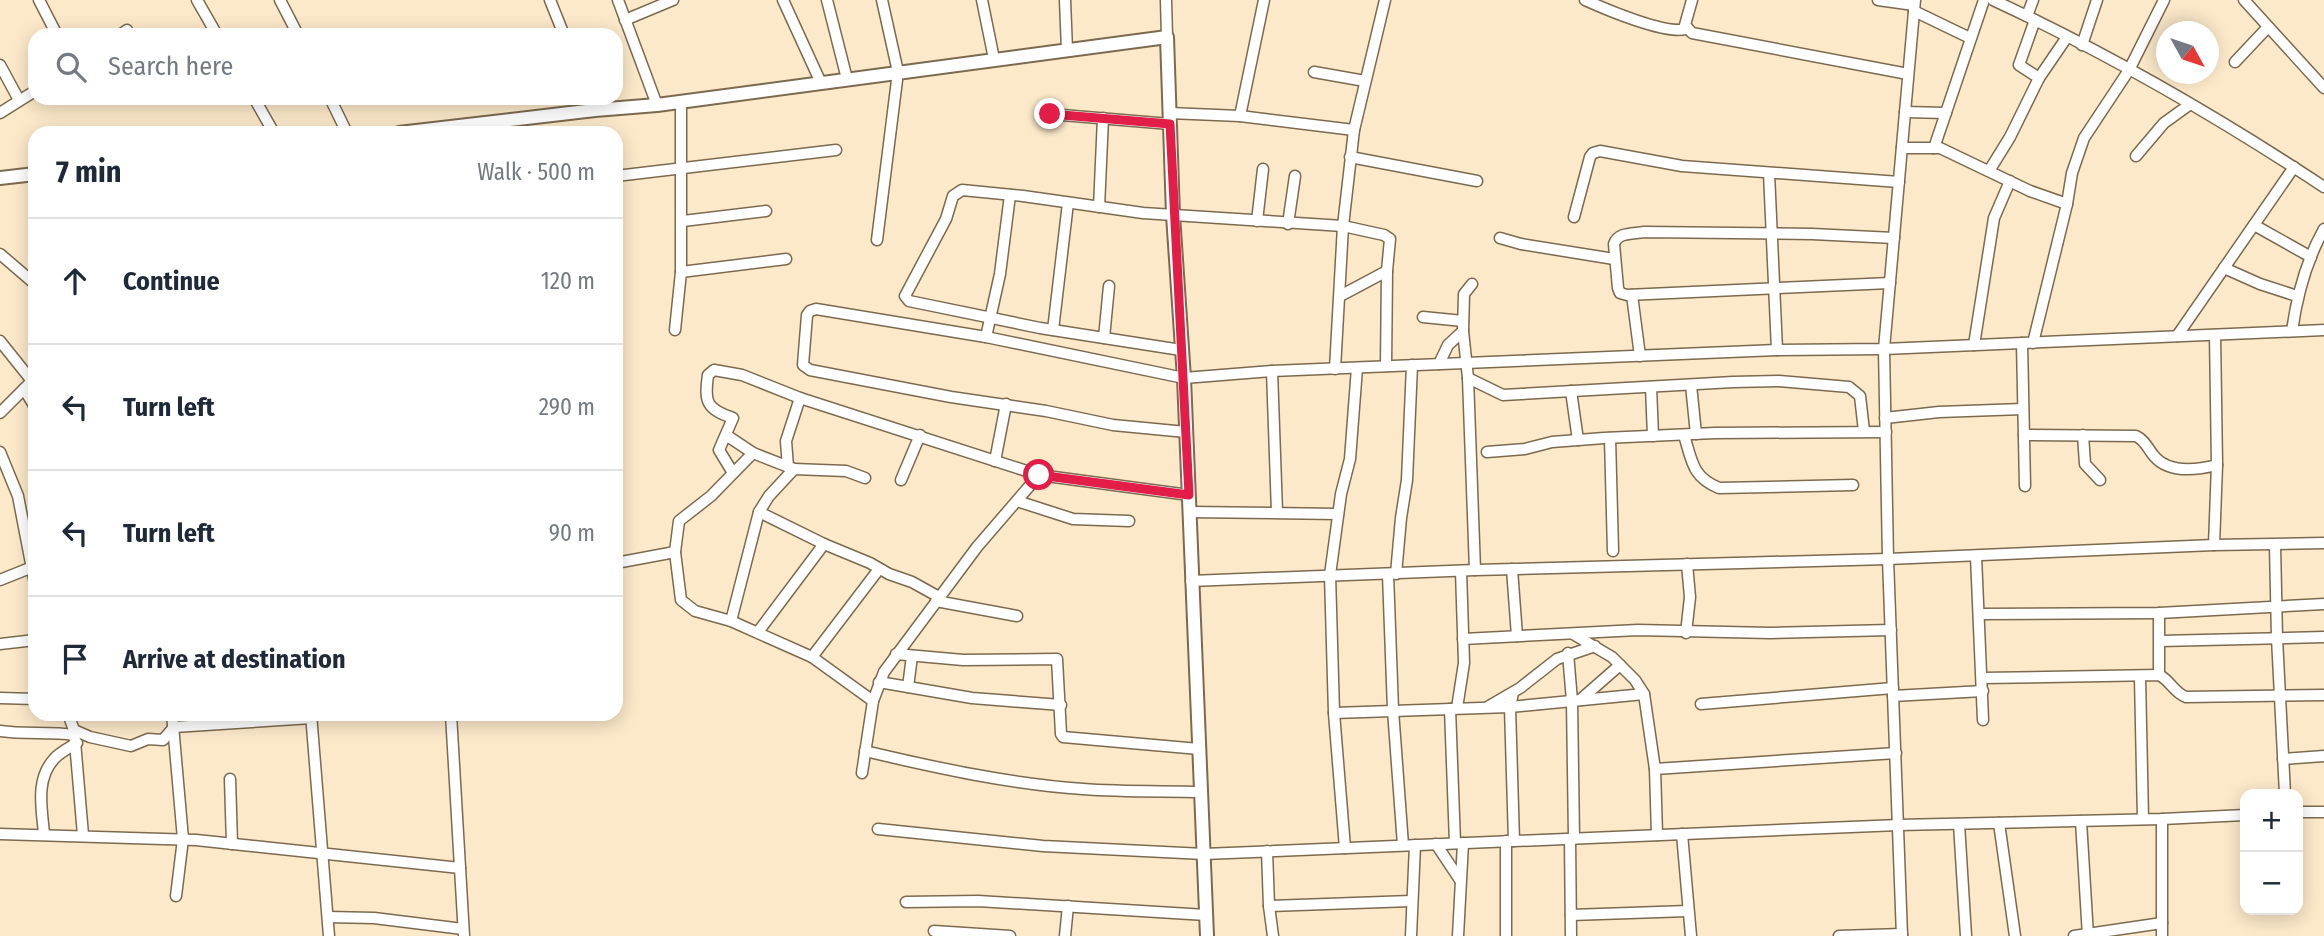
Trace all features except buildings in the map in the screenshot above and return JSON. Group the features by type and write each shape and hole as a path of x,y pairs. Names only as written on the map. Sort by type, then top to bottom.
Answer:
{"street":[{"path":"39,0 53,28"},
{"path":"197,0 213,28"},
{"path":"281,0 295,28"},
{"path":"550,0 561,28"},
{"path":"618,0 657,105"},
{"path":"625,20 673,0"},
{"path":"783,0 821,83"},
{"path":"827,0 847,79"},
{"path":"877,240 898,72 882,0"},
{"path":"982,0 994,60"},
{"path":"1065,0 1067,50"},
{"path":"1166,0 1173,215 1184,377 1207,936"},
{"path":"1240,116 1264,0"},
{"path":"1335,369 1343,226 1350,157 1365,80 1385,0"},
{"path":"1586,0 1670,30 1686,29 1704,36 1908,74"},
{"path":"1686,29 1692,0"},
{"path":"1878,0 1915,5 1970,38"},
{"path":"1934,148 1984,0"},
{"path":"1993,0 2129,70 2324,187"},
{"path":"2033,0 2019,65 2039,78"},
{"path":"2082,45 2097,0"},
{"path":"2025,486 2023,409 2027,343 2067,204 2072,173 2084,138 2129,70 2164,0"},
{"path":"2244,0 2324,88"},
{"path":"1839,936 1902,935 1888,559 1884,349 1915,5"},
{"path":"2235,62 2268,27"},
{"path":"623,104 657,105 1167,37"},
{"path":"1989,171 2013,131 2039,78 2067,37"},
{"path":"0,65 19,100"},
{"path":"1314,72 1365,80"},
{"path":"0,113 28,95"},
{"path":"675,330 683,221 681,102"},
{"path":"258,105 270,126"},
{"path":"333,105 344,126"},
{"path":"446,126 586,105"},
{"path":"2136,156 2164,123 2189,105"},
{"path":"1905,112 1946,113"},
{"path":"1050,114 1170,119 1240,116 1354,130"},
{"path":"1099,207 1103,118"},
{"path":"1902,148 1940,148 2067,204"},
{"path":"623,176 836,150"},
{"path":"1574,217 1593,153 1600,151 1682,166 1899,182"},
{"path":"1350,157 1477,181"},
{"path":"2177,336 2294,167"},
{"path":"1257,221 1263,169"},
{"path":"1769,173 1777,350"},
{"path":"0,178 28,175"},
{"path":"1289,224 1295,176"},
{"path":"1974,345 1994,218 2010,181"},
{"path":"1181,350 1041,328 909,301 904,297 946,219 956,194 965,190 1173,215 1343,226 1390,239 1386,366"},
{"path":"986,337 1000,274 1010,195"},
{"path":"1053,330 1068,203"},
{"path":"683,221 766,211"},
{"path":"2254,225 2311,257"},
{"path":"2292,331 2297,296 2324,229"},
{"path":"1890,283 1632,295 1620,293 1618,288 1614,259 1615,241 1625,234 1691,232 1894,238"},
{"path":"1500,238 1614,259"},
{"path":"0,254 28,278"},
{"path":"681,272 786,259"},
{"path":"2224,268 2297,296"},
{"path":"1340,296 1387,271"},
{"path":"1367,281 1387,294"},
{"path":"1472,284 1464,294 1463,326 1468,378 1475,570"},
{"path":"1104,338 1109,286"},
{"path":"1632,295 1640,356"},
{"path":"1186,432 1113,425 810,370 803,365 807,314 813,309 986,337 1184,377 1386,366 1777,350 1884,349 2324,330"},
{"path":"1423,317 1463,326"},
{"path":"1439,364 1448,345 1463,326"},
{"path":"1040,347 1041,328"},
{"path":"2214,545 2217,465 2215,335"},
{"path":"0,341 28,373"},
{"path":"1403,845 1393,710 1392,574 1407,480 1412,365"},
{"path":"1345,848 1334,713 1330,575 1338,514 1352,449 1357,368"},
{"path":"733,473 720,453 733,418 714,410 707,400 708,375 714,370 742,375 800,398 1039,475 1189,495"},
{"path":"1272,371 1277,512"},
{"path":"1468,378 1503,395 1779,381 1849,387 1857,391 1863,402 1864,431"},
{"path":"0,413 28,385"},
{"path":"1692,385 1690,435 1696,473 1704,480 1719,488 1853,485"},
{"path":"1651,387 1653,436"},
{"path":"24,389 28,396"},
{"path":"1571,391 1578,440"},
{"path":"731,621 759,512 791,468 786,441 800,398"},
{"path":"995,461 1006,404"},
{"path":"1885,418 1939,412 2023,409"},
{"path":"1487,452 1525,449 1546,443 1610,438 1886,432"},
{"path":"726,435 753,453 791,468 846,471 865,478"},
{"path":"901,480 920,435"},
{"path":"2024,435 2140,437 2157,460 2168,466 2194,469 2217,465"},
{"path":"2083,435 2085,464 2100,480"},
{"path":"1610,438 1613,551"},
{"path":"0,452 18,496 28,536"},
{"path":"753,453 711,496 679,521 675,552 680,595 685,604 695,611 731,621 812,657 873,701"},
{"path":"862,773 873,701 879,682 896,654 937,599 1039,475"},
{"path":"1017,501 1073,519 1129,521"},
{"path":"759,512 878,569 912,582 937,599 1017,616"},
{"path":"1190,512 1338,514"},
{"path":"1191,582 1475,570 1888,559 2324,543"},
{"path":"758,632 824,544"},
{"path":"2275,545 2285,789"},
{"path":"623,562 675,552"},
{"path":"1976,556 1983,720"},
{"path":"1686,632 1690,597 1687,564"},
{"path":"812,657 878,569"},
{"path":"1511,569 1517,636"},
{"path":"0,580 28,570"},
{"path":"1458,936 1460,880 1454,708 1462,683 1461,571"},
{"path":"1980,614 2159,613 2324,604"},
{"path":"2159,613 2159,675"},
{"path":"1463,639 1638,630 1891,630"},
{"path":"1573,634 1620,665 1644,694 1655,769 1657,835"},
{"path":"2160,641 2324,637"},
{"path":"0,644 28,641"},
{"path":"1485,708 1513,693 1557,659 1568,653 1595,646"},
{"path":"1568,653 1576,701 1571,936"},
{"path":"896,654 963,660 1057,659 1061,734 1064,737 1199,749"},
{"path":"908,687 912,656"},
{"path":"1576,701 1620,665"},
{"path":"1983,678 2159,675 2180,695 2186,697 2324,695"},
{"path":"2140,677 2143,819"},
{"path":"879,682 972,698 1060,705"},
{"path":"1701,704 1893,692 1983,691"},
{"path":"1506,936 1510,841 1510,707 1513,693"},
{"path":"1334,713 1510,707 1644,694"},
{"path":"0,698 28,699"},
{"path":"70,721 74,737 83,835"},
{"path":"173,721 183,839 176,896"},
{"path":"0,731 27,734 50,732 135,746 148,739 163,740 174,727 249,721"},
{"path":"312,721 329,936"},
{"path":"328,917 373,918 464,933 451,721"},
{"path":"44,834 40,788 55,757 74,737"},
{"path":"865,751 928,766 1035,784 1083,789 1201,792"},
{"path":"1655,769 1896,753"},
{"path":"2283,758 2324,756"},
{"path":"230,779 232,844"},
{"path":"2303,812 2324,812"},
{"path":"878,829 1043,846 1204,854 1899,825 2240,815"},
{"path":"2162,819 2162,936"},
{"path":"2081,821 2088,935"},
{"path":"1999,823 2015,936"},
{"path":"1959,824 1966,936"},
{"path":"0,834 183,839 460,868"},
{"path":"1682,834 1690,936"},
{"path":"1436,844 1460,880"},
{"path":"1411,936 1415,845"},
{"path":"1267,851 1273,936"},
{"path":"906,902 978,901 1206,915"},
{"path":"1269,906 1411,901"},
{"path":"1065,936 1068,906"},
{"path":"1571,915 1688,911"},
{"path":"2074,936 2162,923"},
{"path":"934,931 1010,936"}],"route":[{"path":"1039,475 1189,495 1170,124 1050,114"}]}
